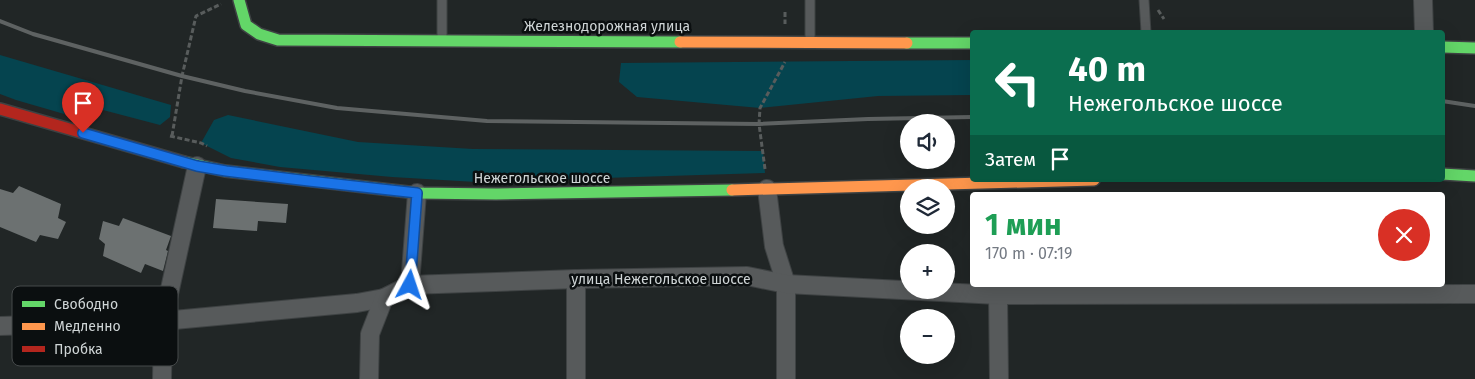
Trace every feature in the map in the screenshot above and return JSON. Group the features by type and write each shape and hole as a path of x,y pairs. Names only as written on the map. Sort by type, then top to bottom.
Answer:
{"street":[{"name":"Железнодорожная улица","path":"239,0 246,26 260,34 278,40 970,42"},
{"path":"1423,0 1424,30"},
{"path":"1445,47 1475,48"},
{"name":"Нежегольское шоссе","path":"2,115 197,166 417,193 496,194 1021,182"},
{"path":"171,286 197,166"},
{"path":"1445,174 1475,176"},
{"path":"767,189 774,246 786,284 786,379"},
{"path":"410,285 417,193"},
{"name":"улица Нежегольское шоссе","path":"178,320 358,304 384,298 410,285 576,279 747,276 786,284 998,294 1475,294"},
{"path":"576,279 576,379"},
{"path":"998,294 999,379"},
{"path":"369,379 370,334 384,298"},
{"path":"162,366 162,379"}],"lane":[{"path":"442,0 442,40"},
{"path":"810,0 810,42"},
{"path":"1144,0 1146,30"}],"path":[{"path":"172,136 182,76 196,16 228,0"},
{"path":"767,189 759,124 760,108 786,61 785,12"},
{"path":"164,135 201,143 208,147"}],"shaded area":[{"path":"0,55 171,105 170,117 160,125 103,110 78,118 16,100 0,94"},
{"path":"970,60 970,95 878,96 760,108 637,97 619,82 621,63"},
{"path":"228,115 358,142 473,149 763,151 765,173 476,182 280,167 231,158 201,143 214,120"}],"building":[{"path":"19,186 61,204 58,218 66,222 58,239 40,235 36,242 0,227 0,189 13,193"},
{"path":"216,199 288,204 286,223 258,221 257,231 213,228"},
{"path":"123,218 171,236 166,250 168,251 163,271 145,264 141,273 103,256 105,244 99,239 103,221 119,226"}],"railway":[{"path":"0,21 33,34 182,76 245,91 337,108 487,121 759,124 970,117"},
{"path":"1445,101 1475,106"}],"traffic: fast":[{"path":"239,0 246,25 259,34 278,40 680,42"},
{"path":"907,43 970,43"},
{"path":"1445,47 1475,48"},
{"path":"184,162 225,171 417,193 496,194 732,190"},
{"path":"1445,174 1475,176"}],"traffic: slow":[{"path":"680,42 907,43"},
{"path":"732,190 1022,182"}],"traffic: jam":[{"path":"0,109 184,162"}],"route":[{"path":"83,133 197,166 417,193 410,285"}]}
